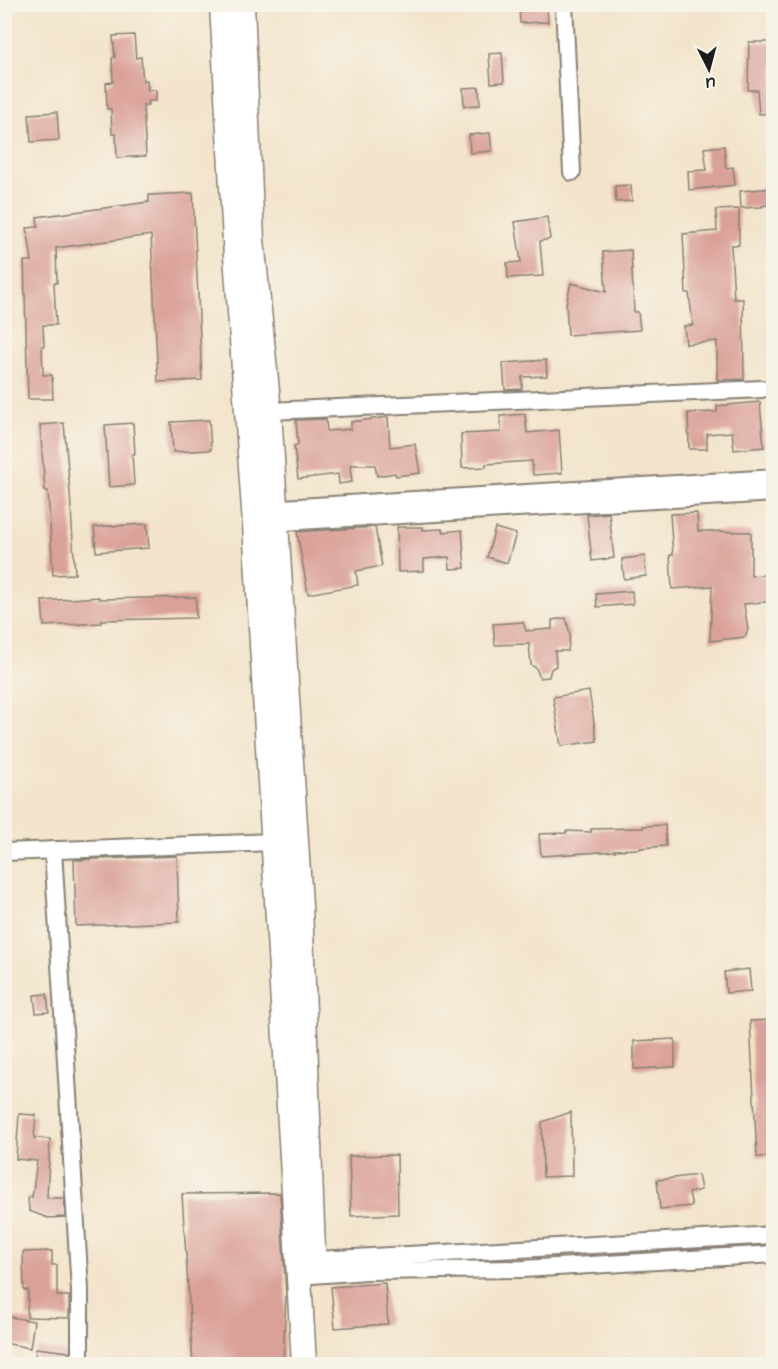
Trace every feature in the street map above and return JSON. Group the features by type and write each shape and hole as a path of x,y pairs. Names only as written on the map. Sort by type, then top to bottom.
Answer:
{"street":[{"path":"222,4 300,905 306,1268 304,1365"},
{"path":"242,4 243,240 269,411 265,516 274,842 306,1268 320,1365"},
{"path":"564,4 572,172"},
{"path":"269,411 762,389"},
{"path":"265,516 774,478"},
{"path":"265,516 774,493"},
{"path":"4,852 274,842"},
{"path":"53,850 80,1290 80,1365"},
{"path":"306,1268 774,1235"},
{"path":"306,1268 366,1271 523,1269 774,1254"}],"building":[{"path":"519,4 547,4 548,22 520,23"},
{"path":"134,35 136,58 141,57 143,81 147,80 148,91 156,90 156,101 148,101 148,105 143,105 146,156 117,158 116,134 112,134 111,109 107,109 106,83 113,82 112,58 115,57 113,36"},
{"path":"749,42 774,42 774,113 759,114 757,90 748,90"},
{"path":"502,53 504,82 491,83 489,54"},
{"path":"479,87 480,105 464,106 463,88"},
{"path":"57,112 59,140 31,142 29,114"},
{"path":"490,133 492,151 470,153 469,135"},
{"path":"724,146 726,168 733,167 735,185 689,190 688,171 707,170 704,148"},
{"path":"631,185 632,201 616,202 615,186"},
{"path":"774,188 774,204 741,208 740,191"},
{"path":"193,193 202,380 158,382 151,235 56,248 57,283 54,283 56,325 43,325 44,346 42,346 43,375 52,375 53,399 28,399 24,261 32,261 27,228 38,227 37,217 149,202 149,195"},
{"path":"739,209 739,245 731,245 734,299 743,299 744,379 717,380 717,341 686,344 684,326 693,325 689,293 686,293 683,234 717,231 716,210"},
{"path":"547,217 550,239 540,241 543,276 508,278 507,263 521,262 515,222"},
{"path":"631,250 634,312 638,312 640,330 568,335 566,304 571,283 606,292 603,252"},
{"path":"546,360 547,376 522,377 522,389 505,390 503,363"},
{"path":"760,402 764,447 734,450 732,432 707,434 707,449 689,449 688,413 717,412 717,406"},
{"path":"525,414 527,433 559,430 562,473 533,475 532,461 462,468 461,434 501,432 500,416"},
{"path":"388,417 390,447 415,444 420,473 377,476 375,465 350,465 352,482 339,484 338,474 298,479 294,446 298,445 296,420 326,419 327,431 351,429 351,422"},
{"path":"209,420 211,450 173,452 171,422"},
{"path":"64,423 75,574 53,575 48,491 45,491 40,425"},
{"path":"133,423 134,485 109,487 105,425"},
{"path":"609,513 614,558 592,561 587,515"},
{"path":"697,513 698,531 751,532 751,576 774,574 774,601 744,604 748,630 745,637 710,641 712,586 672,589 670,555 673,555 670,514"},
{"path":"147,524 149,548 96,552 94,527"},
{"path":"375,527 382,566 356,571 358,585 308,594 297,532"},
{"path":"397,527 423,527 423,530 442,529 443,532 462,530 465,568 450,569 449,557 424,559 424,571 398,572"},
{"path":"495,528 516,534 507,563 487,557"},
{"path":"645,556 646,576 624,579 622,559"},
{"path":"632,591 633,604 597,607 596,594"},
{"path":"99,597 99,599 196,597 196,618 101,620 101,623 44,626 42,601"},
{"path":"566,618 570,634 568,651 555,651 556,666 551,669 549,677 540,678 536,668 531,665 529,644 495,645 493,624 523,622 526,631 552,629 552,620"},
{"path":"589,691 597,741 561,746 553,697"},
{"path":"665,825 666,846 541,856 539,834"},
{"path":"177,856 179,922 76,926 74,860"},
{"path":"749,969 751,991 726,993 724,972"},
{"path":"47,994 49,1012 36,1013 34,995"},
{"path":"774,1020 774,1157 757,1157 750,1021"},
{"path":"675,1039 675,1067 634,1069 634,1041"},
{"path":"571,1112 572,1176 543,1177 542,1122"},
{"path":"19,1114 36,1115 34,1138 50,1139 47,1198 64,1198 65,1217 48,1218 29,1211 28,1197 32,1197 37,1161 16,1159"},
{"path":"397,1155 398,1214 351,1216 349,1156"},
{"path":"698,1175 701,1190 689,1193 692,1206 660,1209 657,1180"},
{"path":"280,1193 286,1294 283,1365 193,1365 182,1194"},
{"path":"52,1251 52,1265 57,1265 57,1296 69,1296 69,1318 27,1317 28,1290 24,1290 23,1252"},
{"path":"385,1283 388,1324 335,1328 331,1287"},
{"path":"4,1316 34,1321 30,1348 4,1343"},
{"path":"36,1348 69,1352 69,1364 35,1360"}]}
